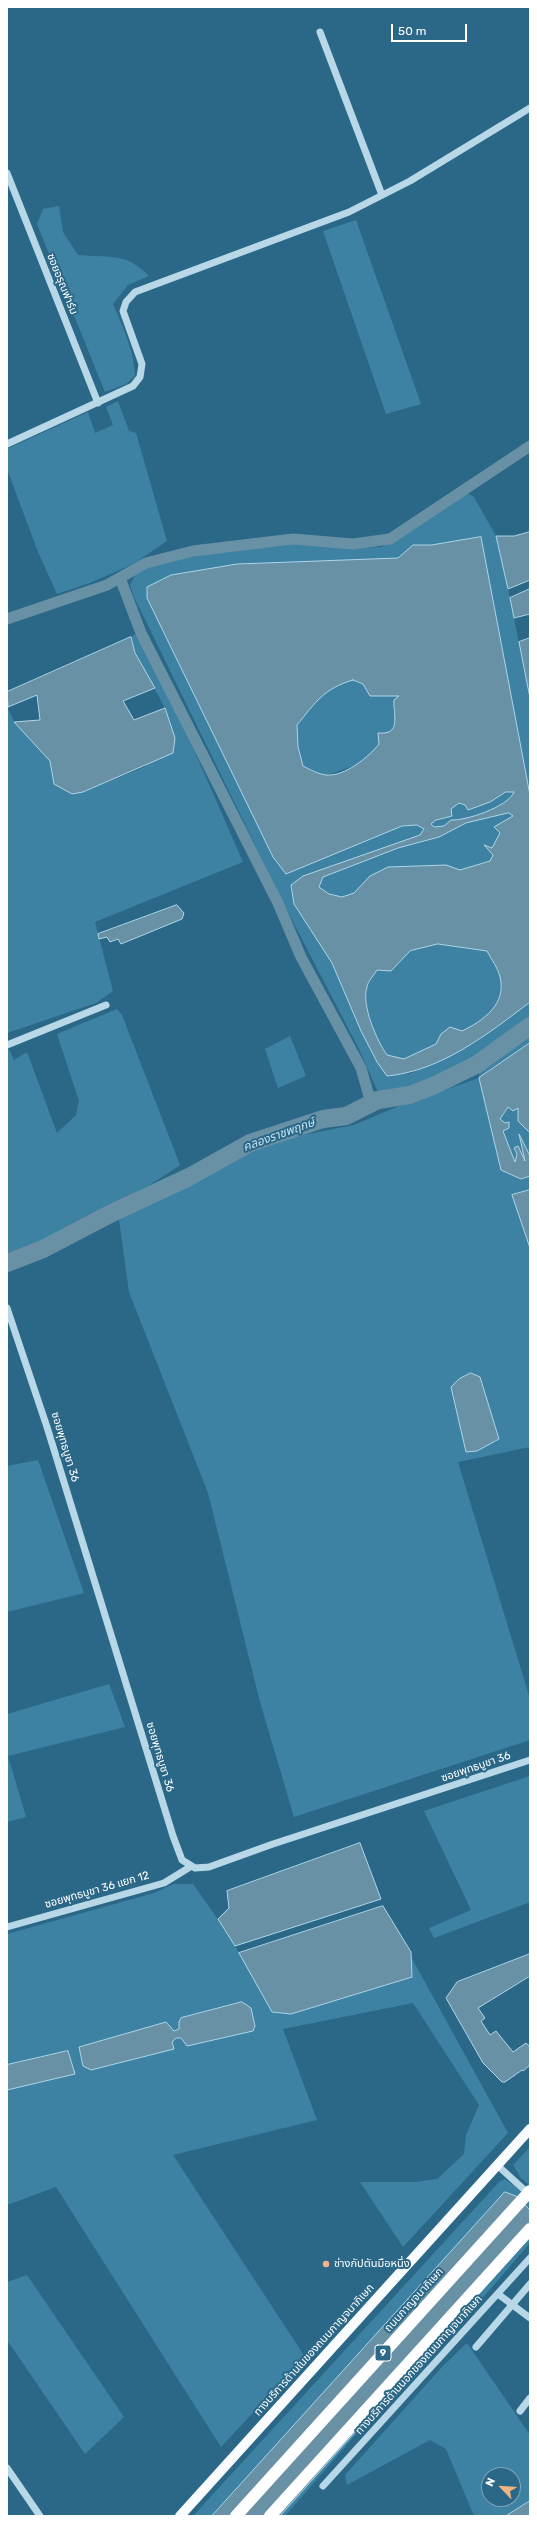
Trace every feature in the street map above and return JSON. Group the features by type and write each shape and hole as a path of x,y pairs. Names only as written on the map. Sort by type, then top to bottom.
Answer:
{"highway":[{"name":"ถนนกาญจนาภิเษก","path":"236,2516 530,2191"},
{"name":"9","path":"270,2516 530,2229"}],"main road":[{"name":"ทางบริการด้านในของถนนกาญจนาภิเษก","path":"180,2516 530,2129"}],"street":[{"path":"320,32 382,196"},
{"path":"7,444 133,386 140,377 142,364 123,311 126,302 135,292 349,212 382,196 530,108"},
{"name":"ซอยอรุณฟาร์ม","path":"7,173 98,403"},
{"path":"7,1045 106,1005"},
{"name":"ซอยพุทธบูชา 36","path":"7,1308 47,1427 173,1836 182,1860 190,1867 200,1869 209,1867 274,1844 530,1760"},
{"name":"ซอยพุทธบูชา 36 แยก 12","path":"7,1927 164,1883 190,1867"},
{"path":"497,2165 530,2196"},
{"name":"ทางบริการด้านนอกของถนนกาญจนาภิเษก","path":"323,2486 530,2258"},
{"path":"476,2347 530,2284"},
{"path":"498,2294 530,2318"},
{"path":"520,2411 530,2398"},
{"path":"7,2468 40,2516"}],"shaded area":[{"path":"59,206 63,232 78,255 125,260 141,268 149,276 128,285 113,304 133,357 135,376 126,384 105,392 37,224 43,209"},
{"path":"356,220 421,404 386,414 323,231"},
{"path":"118,401 129,431 136,433 167,541 133,564 90,583 57,594 38,552 7,469 7,449 88,412 95,433 113,425 106,407"},
{"path":"467,493 474,497 496,536 510,598 530,698 530,795 481,537 431,545 413,545 398,558 237,564 171,575 147,598 273,857 286,874 402,826 417,825 425,829 421,835 303,876 291,885 294,904 332,963 377,1062 409,1074 473,1044 530,1002 530,1021 482,1054 396,1093 384,1093 377,1090 359,1049 292,920 134,597 130,585 135,575 147,567 177,557 308,543 361,548 382,547 408,532"},
{"path":"530,532 530,580 508,589 496,536 514,536"},
{"path":"481,537 530,795 530,1002 481,1038 445,1059 407,1073 387,1076 377,1062 361,1031 332,963 294,904 291,885 303,876 420,835 424,829 417,825 402,826 286,874 273,857 147,598 147,587 171,575 237,564 398,558 413,545 431,545","holes":["353,680 363,684 370,696 399,696 394,700 395,723 390,731 386,733 378,733 379,744 369,755 356,765 333,775 314,772 303,766 298,747 297,725 321,697 327,692","506,792 514,792 504,803 476,816 451,820 444,826 434,827 431,824 436,820 452,816 451,809 459,803 465,805 468,810 490,802","509,813 513,816 494,827 500,833 492,848 484,845 493,855 490,861 460,870 446,865 388,867 370,876 354,893 342,897 329,894 319,887 323,877 398,848 439,837 466,823","438,944 487,951 499,974 501,987 497,1003 485,1017 462,1031 450,1027 441,1034 436,1044 404,1059 387,1055 383,1049 368,1013 366,995 367,987 377,970 391,971 410,951"]},
{"path":"530,589 530,614 514,618 510,598"},
{"path":"135,634 142,639 166,686 243,862 95,922 113,991 96,1003 7,1033 7,706 14,722 50,761 54,784 72,794 83,792 144,767 175,738 165,708 135,653 131,637"},
{"path":"131,637 135,653 155,688 123,701 134,720 165,708 175,738 173,753 83,792 72,794 54,784 50,761 14,722 40,720 37,695 8,707 7,692"},
{"path":"530,638 530,698 519,642"},
{"path":"353,680 386,694 399,696 393,710 396,722 392,730 368,757 353,766 328,775 318,773 303,766 298,747 297,725 315,703 327,692"},
{"path":"506,792 514,792 504,803 486,812 476,816 451,820 444,826 434,827 431,824 436,820 452,816 451,809 459,803 465,805 468,810 490,802"},
{"path":"509,813 514,816 494,828 500,833 492,848 485,846 493,855 490,861 460,870 446,865 388,867 370,876 354,893 342,897 329,894 319,887 323,877 398,848 439,837 466,823"},
{"path":"177,905 184,913 182,919 121,944 118,939 110,942 107,937 99,939 98,934"},
{"path":"438,944 487,951 500,976 502,985 501,994 492,1010 486,1017 470,1028 459,1032 441,1034 436,1044 404,1059 387,1055 379,1041 368,1013 366,1003 367,987 377,970 391,971 410,951"},
{"path":"117,1009 122,1015 180,1165 140,1191 97,1215 30,1245 7,1253 7,1050 9,1049 14,1060 27,1052 57,1133 76,1115 79,1101 57,1034"},
{"path":"530,1034 530,1043 479,1078 479,1068"},
{"path":"290,1036 306,1076 278,1088 265,1049"},
{"path":"530,1043 530,1133 518,1121 518,1108 513,1111 508,1107 500,1119 505,1123 509,1122 509,1128 503,1131 515,1162 517,1154 514,1148 518,1146 525,1161 519,1134 530,1156 530,1176 521,1179 501,1170 479,1078"},
{"path":"479,1078 501,1170 521,1179 530,1176 530,1190 513,1195 530,1248 530,1447 458,1462 530,1699 530,1740 294,1817 260,1702 208,1493 129,1292 119,1220 236,1158 282,1139 354,1125 401,1105","holes":["490,1414 499,1439 495,1443"]},
{"path":"508,1107 513,1111 518,1108 518,1121 530,1133 530,1156 520,1136 526,1163 517,1154 515,1162 503,1131 509,1122 505,1123 500,1119"},
{"path":"530,1190 530,1248 512,1195"},
{"path":"471,1373 480,1377 499,1439 477,1451 466,1452 451,1387 459,1379"},
{"path":"38,1460 84,1593 7,1612 7,1466"},
{"path":"109,1684 125,1727 8,1756 26,1817 7,1822 7,1714"},
{"path":"530,1776 530,1902 434,1938 429,1928 471,1910 424,1811"},
{"path":"360,1843 381,1899 235,1946 218,1919 229,1908 227,1891"},
{"path":"174,1884 193,1884 229,1935 272,2012 291,2014 412,1977 410,1955 508,2133 403,2247 360,2182 416,2182 437,2179 464,2154 466,2135 479,2105 413,2003 283,2029 317,2120 173,2155 305,2357 221,2447 56,2187 7,2205 7,2090 75,2074 68,2051 7,2065 7,1934 154,1893","holes":["179,2022 181,2038 176,2038 172,2042 173,2049 91,2070 168,2025 174,2031 179,2029"]},
{"path":"383,1906 411,1952 412,1977 291,2014 272,2012 239,1953"},
{"path":"530,1954 530,1976 478,2008 485,2018 481,2021 490,2035 496,2031 513,2052 526,2043 530,2047 530,2065 505,2082 502,2082 483,2063 446,1998 457,1982"},
{"path":"242,2002 251,2008 255,2026 253,2031 187,2046 181,2038 176,2038 172,2042 174,2049 91,2070 83,2066 79,2047 166,2022 174,2031 179,2029 179,2022 181,2018"},
{"path":"68,2051 75,2074 7,2090 7,2065"},
{"path":"530,2147 530,2186 521,2178 513,2165"},
{"path":"505,2179 516,2187 530,2202 530,2243 407,2386 389,2405 385,2401 285,2516 193,2516 500,2181"},
{"path":"505,2192 516,2196 530,2210 530,2237 280,2516 212,2516"},
{"path":"27,2275 124,2417 85,2454 7,2340 7,2282"},
{"path":"467,2343 530,2435 530,2501 521,2507 521,2467 481,2467 481,2507 520,2507 506,2516 474,2516 446,2449 430,2440 347,2485 345,2475 442,2367"},
{"path":"530,2501 530,2516 506,2516 521,2507"}],"waterway":[{"path":"7,619 107,585 146,563 193,551 293,539 353,544 390,539 530,446"},
{"path":"120,578 141,633 278,903 301,957 361,1068 371,1103"},
{"name":"คลองราชพฤกษ์","path":"7,1263 43,1249 110,1214 189,1177 250,1143 323,1119 346,1116 378,1100 410,1095 435,1085 476,1065 530,1026"}],"place":[{"name":"ช่างกัปตันมือหนึ่ง","path":"326,2264"}]}
